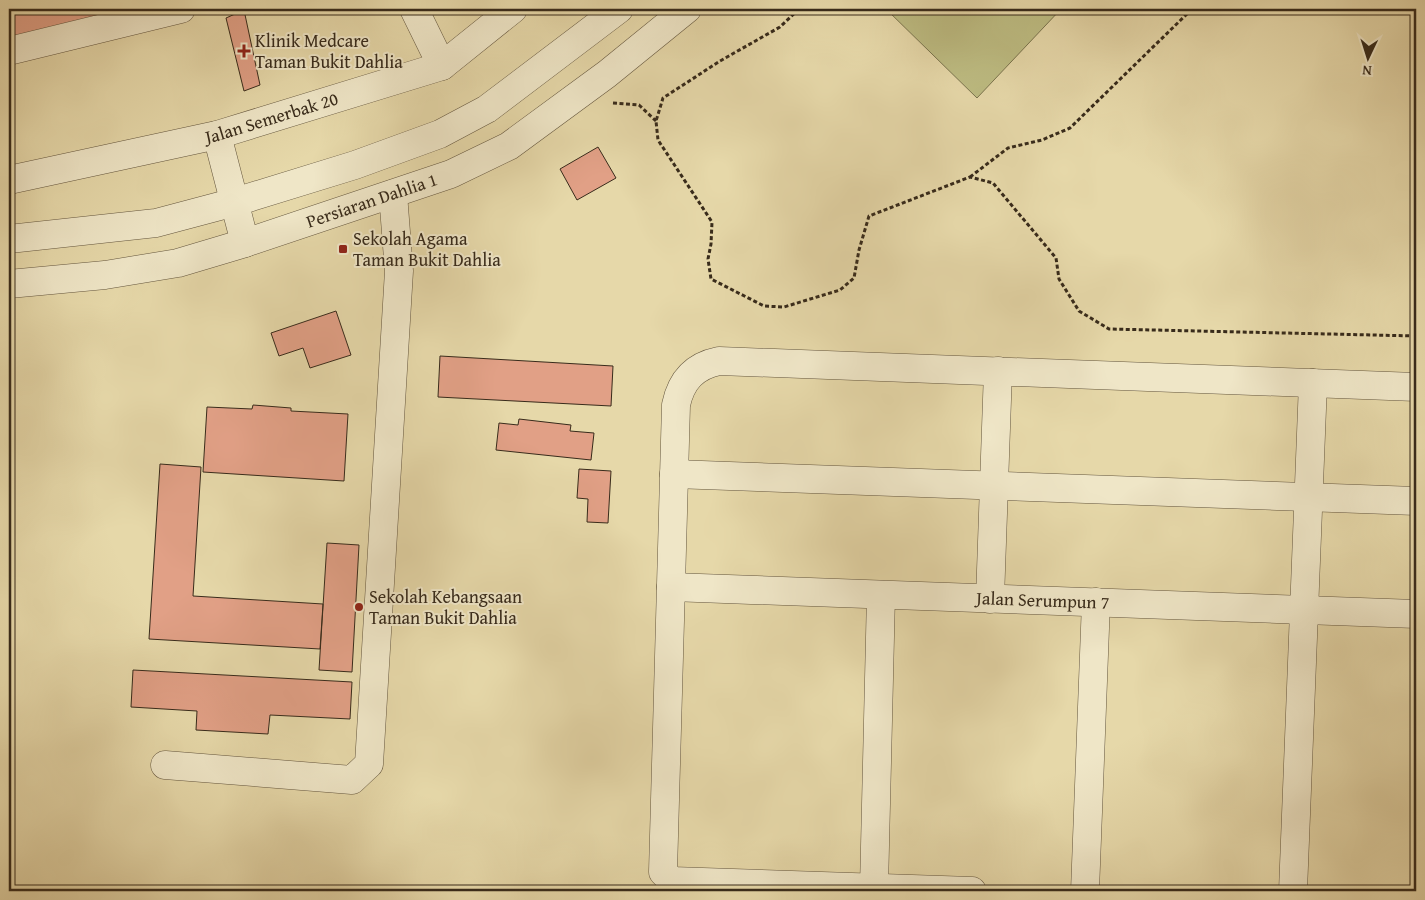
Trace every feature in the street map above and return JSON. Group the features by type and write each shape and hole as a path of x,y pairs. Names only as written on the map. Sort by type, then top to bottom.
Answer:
{"street":[{"path":"9,51 181,9"},
{"path":"414,9 442,66"},
{"name":"Jalan Semerbak 20","path":"9,180 217,135 442,66 513,9"},
{"path":"9,239 156,223 235,202 355,165 440,134 487,109 619,9"},
{"name":"Persiaran Dahlia 1","path":"9,284 105,275 169,265 245,243 451,174 509,146 607,74 687,9"},
{"path":"217,135 245,243"},
{"path":"166,765 352,780 369,764 399,271 393,194"},
{"path":"972,891 672,881 663,872 678,394 693,372 708,363 719,361 1416,387"},
{"path":"990,599 998,372"},
{"path":"1293,891 1313,383"},
{"path":"674,474 1416,501"},
{"name":"Jalan Serumpun 7","path":"671,587 1416,614"},
{"path":"874,888 881,595"},
{"path":"1085,891 1096,602"}],"path":[{"path":"799,9 780,27 720,61 663,98 656,121 658,140 712,222 708,259 711,279 764,306 784,307 840,290 854,278 858,250 870,216 970,177 1008,148 1042,140 1070,128 1192,9"},
{"path":"604,103 639,105 656,121"},
{"path":"970,177 993,183 1056,258 1059,279 1079,311 1109,329 1416,336"}],"shaded area":[{"path":"886,9 1061,9 977,98"}],"building":[{"path":"9,9 140,9 9,42"},
{"name":"Klinik Medcare Taman Bukit Dahlia","path":"244,10 260,85 244,91 226,18"},
{"path":"598,147 616,178 577,200 560,169"},
{"path":"336,311 351,355 310,368 303,348 279,356 271,333"},
{"path":"440,356 613,366 611,406 438,397"},
{"path":"253,405 291,408 291,411 348,414 344,481 203,472 207,407 252,409"},
{"path":"519,419 571,425 570,431 594,433 591,460 496,450 499,423 518,425"},
{"path":"160,464 201,467 193,596 323,604 320,649 149,639"},
{"path":"579,469 611,471 608,523 587,522 588,499 577,498"},
{"path":"327,543 359,545 352,672 319,670"},
{"path":"133,670 352,682 350,719 270,715 268,734 196,730 197,711 131,707"}],"place":[{"name":"Klinik Medcare Taman Bukit Dahlia","path":"244,51"},
{"name":"Sekolah Agama Taman Bukit Dahlia","path":"343,249"},
{"name":"Sekolah Kebangsaan Taman Bukit Dahlia","path":"359,607"}]}
